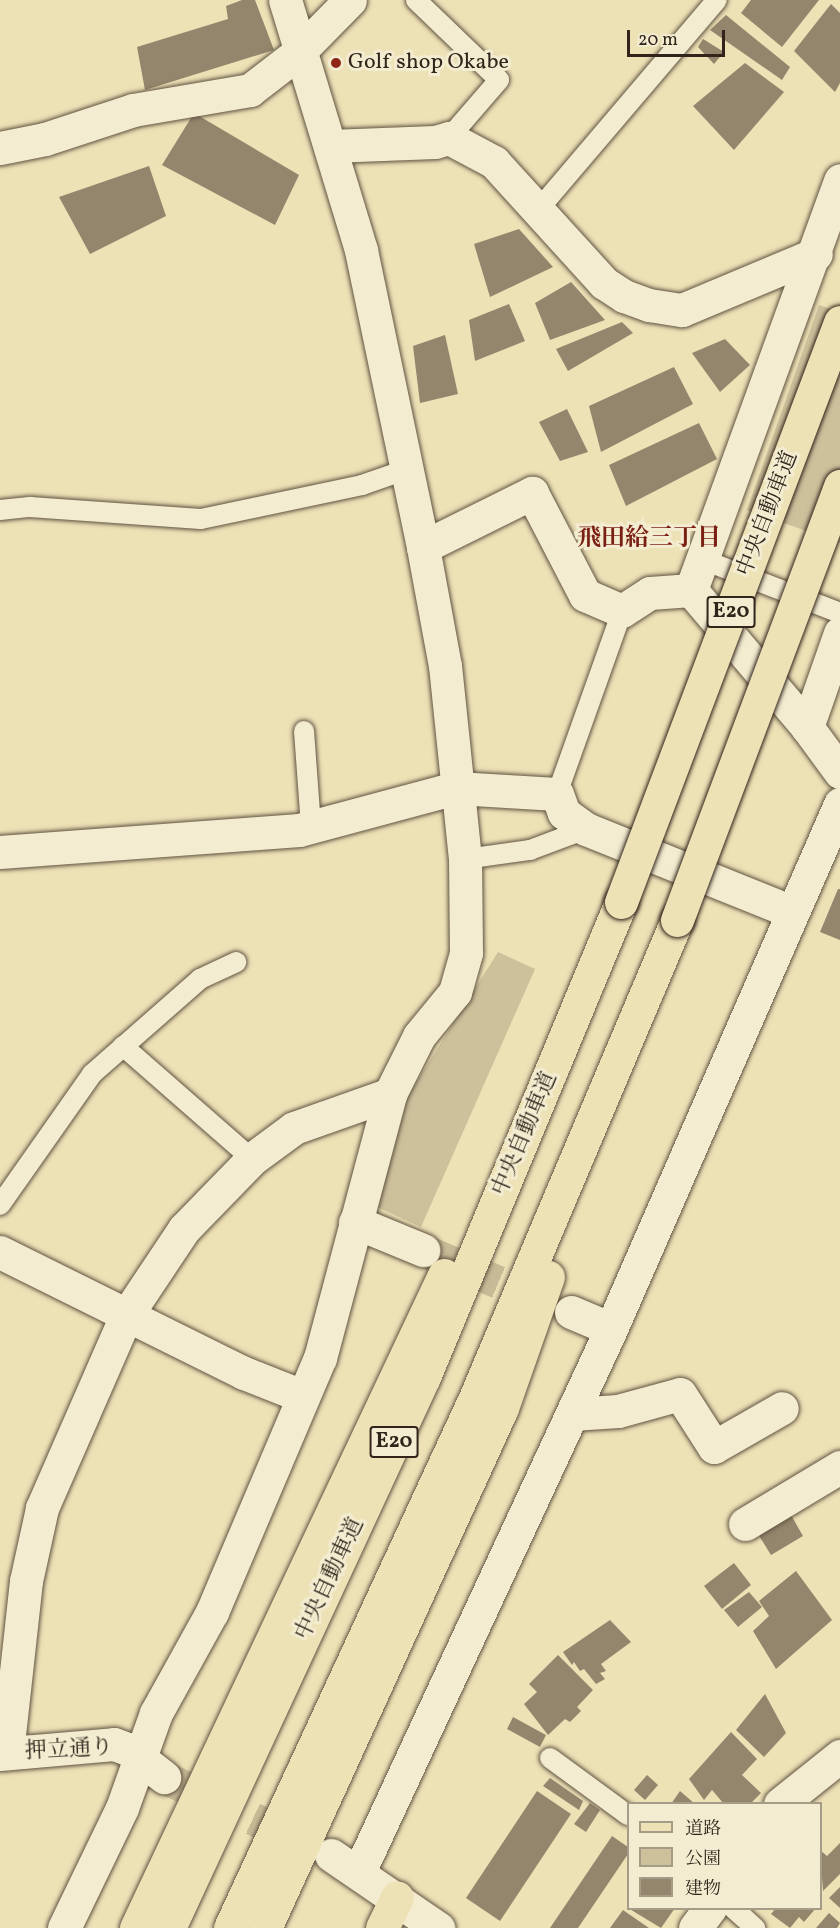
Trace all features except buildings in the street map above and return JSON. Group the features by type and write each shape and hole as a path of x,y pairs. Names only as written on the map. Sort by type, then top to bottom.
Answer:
{"main road":[{"name":"中央自動車道","path":"169,1928 424,1377 621,902 840,322"},
{"name":"E20","path":"230,1928 475,1398 677,920 840,486"},
{"path":"136,1928 399,1367 602,950"},
{"path":"266,1928 502,1408 651,980"},
{"path":"382,1928 397,1898"}],"street":[{"path":"64,1928 122,1808 156,1713 212,1612 320,1358 390,1094 419,1036 455,992 466,953 465,859 445,666 423,547 405,470 361,250 330,146 298,53 285,0"},
{"path":"0,148 45,139 133,110 250,90 298,53 350,0"},
{"path":"330,146 435,142 449,138 494,162 604,283 624,296 660,306 682,310 816,254"},
{"path":"691,590 816,254 840,180"},
{"path":"423,547 532,493 585,595 622,611 650,593 691,590"},
{"path":"691,590 807,728 840,772"},
{"path":"807,728 840,633"},
{"path":"0,852 311,826 456,788 557,794 564,813 586,829 792,912"},
{"path":"359,1872 611,1329 792,912 829,860 840,804"},
{"path":"3,1753 26,1581 42,1508 126,1316 184,1229 252,1159 294,1128 390,1094"},
{"path":"355,1221 423,1250"},
{"path":"0,1252 126,1316 302,1396"},
{"path":"571,1312 611,1329"},
{"path":"572,1414 618,1411 680,1394 714,1447 782,1408"},
{"path":"745,1524 840,1467"},
{"name":"押立通り","path":"3,1753 114,1744 139,1757 164,1777"},
{"path":"781,1802 840,1756"},
{"path":"331,1855 438,1928"},
{"path":"695,1928 708,1910"}],"lane":[{"path":"416,0 499,80 449,138"},
{"path":"538,210 717,0"},
{"path":"0,510 30,507 201,519 362,485 405,470"},
{"path":"704,560 840,614"},
{"path":"557,794 622,611"},
{"path":"304,731 311,826"},
{"path":"465,859 530,850 586,829"},
{"path":"0,1205 92,1074 200,979 236,962"},
{"path":"123,1046 252,1159"},
{"path":"550,1758 627,1814"},
{"path":"735,1910 755,1928"}],"green space":[{"path":"819,305 840,312 840,543 747,510"},
{"path":"498,952 535,969 421,1227 377,1207 404,1102"}],"tunnel":[{"path":"423,1250 546,1302"},
{"path":"164,1777 302,1841"}],"place":[{"name":"Golf shop Okabe","path":"336,63"}],"district":[{"name":"飛田給三丁目","path":"649,540"}]}
